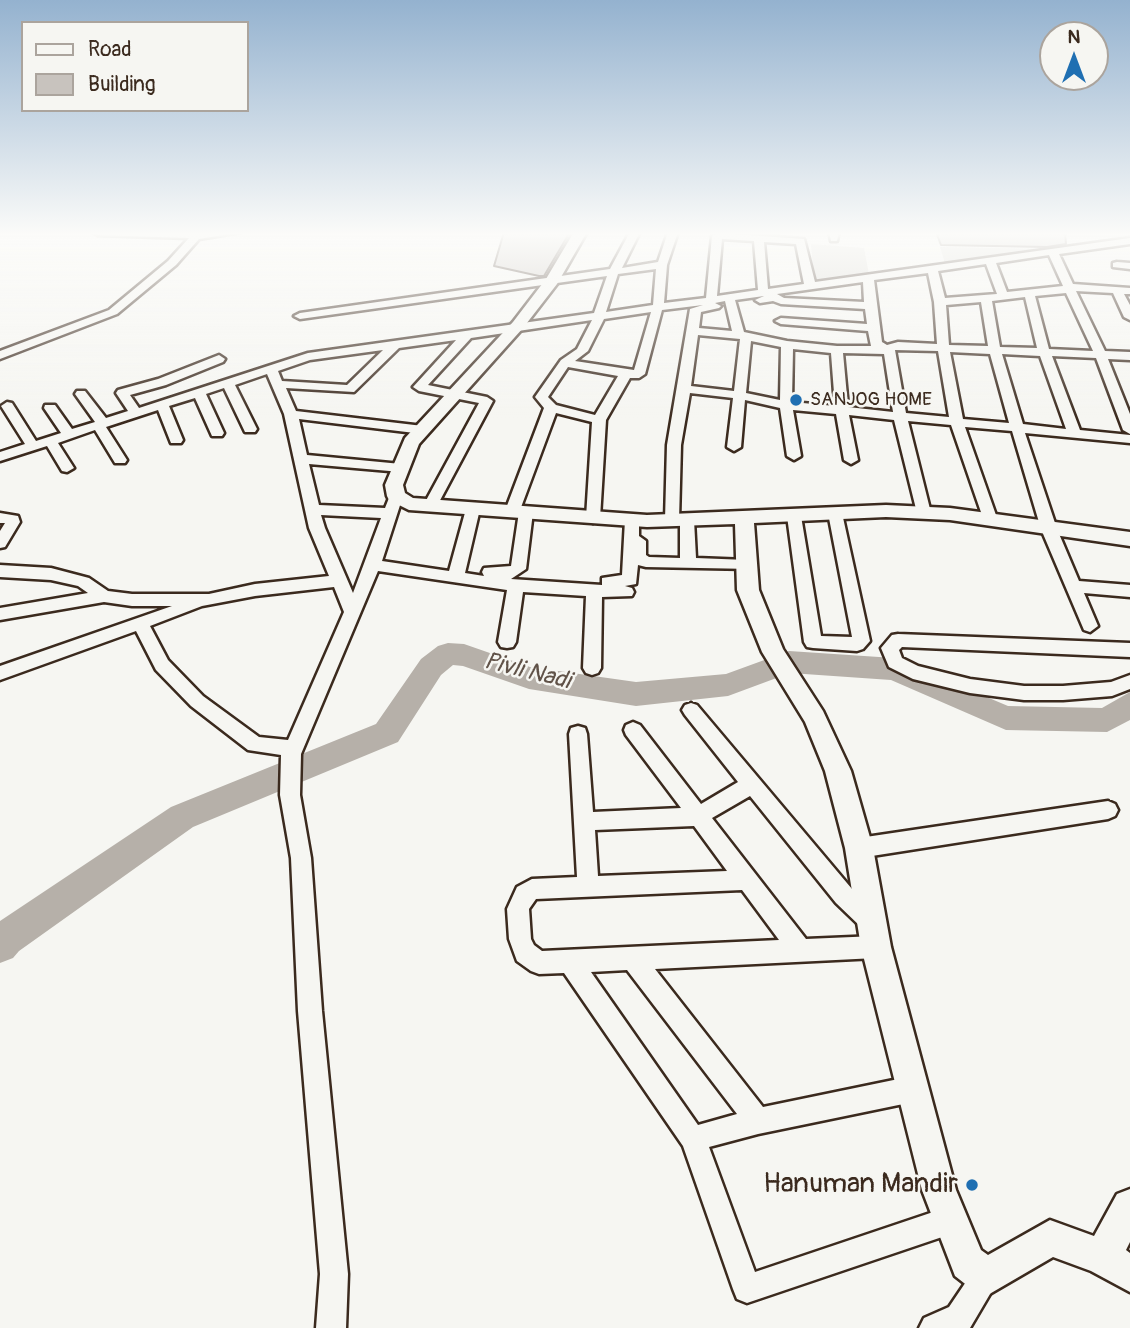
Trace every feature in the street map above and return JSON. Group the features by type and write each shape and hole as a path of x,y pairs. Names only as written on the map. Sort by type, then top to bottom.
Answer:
{"street":[{"path":"0,355 91,323 113,312 135,294"},
{"path":"300,316 459,294"},
{"path":"331,1328 334,1273 310,1011 300,858 290,795 292,751 373,565 393,504 394,485 411,442 518,325 542,294"},
{"path":"599,420 551,408 541,397 565,363 582,351 607,294"},
{"path":"565,363 639,374 659,294"},
{"path":"712,294 712,298"},
{"path":"688,563 679,520 674,445 695,331 696,309 731,300 776,294"},
{"path":"870,294 876,344 890,352 900,416 924,513"},
{"path":"938,294 943,348 957,424 990,518"},
{"path":"940,302 1021,294"},
{"path":"1029,294 1044,351 1074,433"},
{"path":"1075,294 1130,430"},
{"path":"1077,294 1095,325"},
{"path":"1119,294 1130,317"},
{"path":"772,295 870,306"},
{"path":"772,295 781,321 786,405 794,456"},
{"path":"0,457 308,357 502,331 518,325 712,298 731,300"},
{"path":"986,298 995,350 1049,528 1090,626"},
{"path":"731,300 743,336 734,447"},
{"path":"781,321 873,328"},
{"path":"695,331 837,350 876,351 898,346 1130,356"},
{"path":"430,506 487,402 419,387 466,336"},
{"path":"278,384 350,388 396,344"},
{"path":"837,350 850,460"},
{"path":"136,413 122,393 162,382 219,359"},
{"path":"271,369 291,414 317,528 353,613"},
{"path":"593,518 599,420 626,374"},
{"path":"228,383 250,429"},
{"path":"684,389 740,394 786,405 1130,439"},
{"path":"200,392 217,433"},
{"path":"80,394 120,460"},
{"path":"162,404 176,440"},
{"path":"7,406 33,446"},
{"path":"50,408 70,435"},
{"path":"457,574 515,573 524,538 525,512 551,408"},
{"path":"291,414 423,430"},
{"path":"50,441 67,468"},
{"path":"301,459 401,468"},
{"path":"313,510 408,504 636,520 835,513 924,513 990,518 1130,539"},
{"path":"457,574 473,509"},
{"path":"507,642 523,583 525,512"},
{"path":"794,516 813,642 857,644 861,641 835,513"},
{"path":"0,518 13,519 0,543"},
{"path":"744,518 748,590 773,652 796,684 815,718 838,771 859,848 873,933 939,1191 968,1263 986,1277"},
{"path":"523,583 630,580 636,520"},
{"path":"636,520 639,560 747,565"},
{"path":"373,565 594,592 626,592"},
{"path":"0,571 51,574 83,582 104,596"},
{"path":"0,673 47,659 209,600 255,590 339,581"},
{"path":"1073,586 1130,591"},
{"path":"592,668 594,592"},
{"path":"0,614 104,596 132,600 209,600"},
{"path":"140,623 162,665 174,681 197,701 256,744 292,751"},
{"path":"1130,650 898,640 890,648 895,662 913,672 983,688 1024,693 1063,693 1112,689 1130,682"},
{"path":"691,710 873,933"},
{"path":"633,730 801,951"},
{"path":"578,734 588,885"},
{"path":"584,821 697,817 752,784"},
{"path":"859,848 1108,810"},
{"path":"745,880 532,889 525,894 518,909 520,940 525,953 531,960 539,963 801,951 873,933"},
{"path":"633,959 758,1121"},
{"path":"570,962 693,1139 747,1289 951,1220"},
{"path":"693,1139 758,1121 913,1089"},
{"path":"952,1325 986,1277 1050,1238 1116,1265 1130,1207"}],"waterway":[{"name":"Pivli Nadi","path":"0,945 6,938 182,817 387,733 431,667 448,654 464,655 529,678 636,694 728,685 789,662 894,669 1006,718 1107,720 1130,704"}],"place":[{"name":"SANJOG HOME","path":"796,400"},
{"name":"Hanuman Mandir","path":"972,1185"}]}
